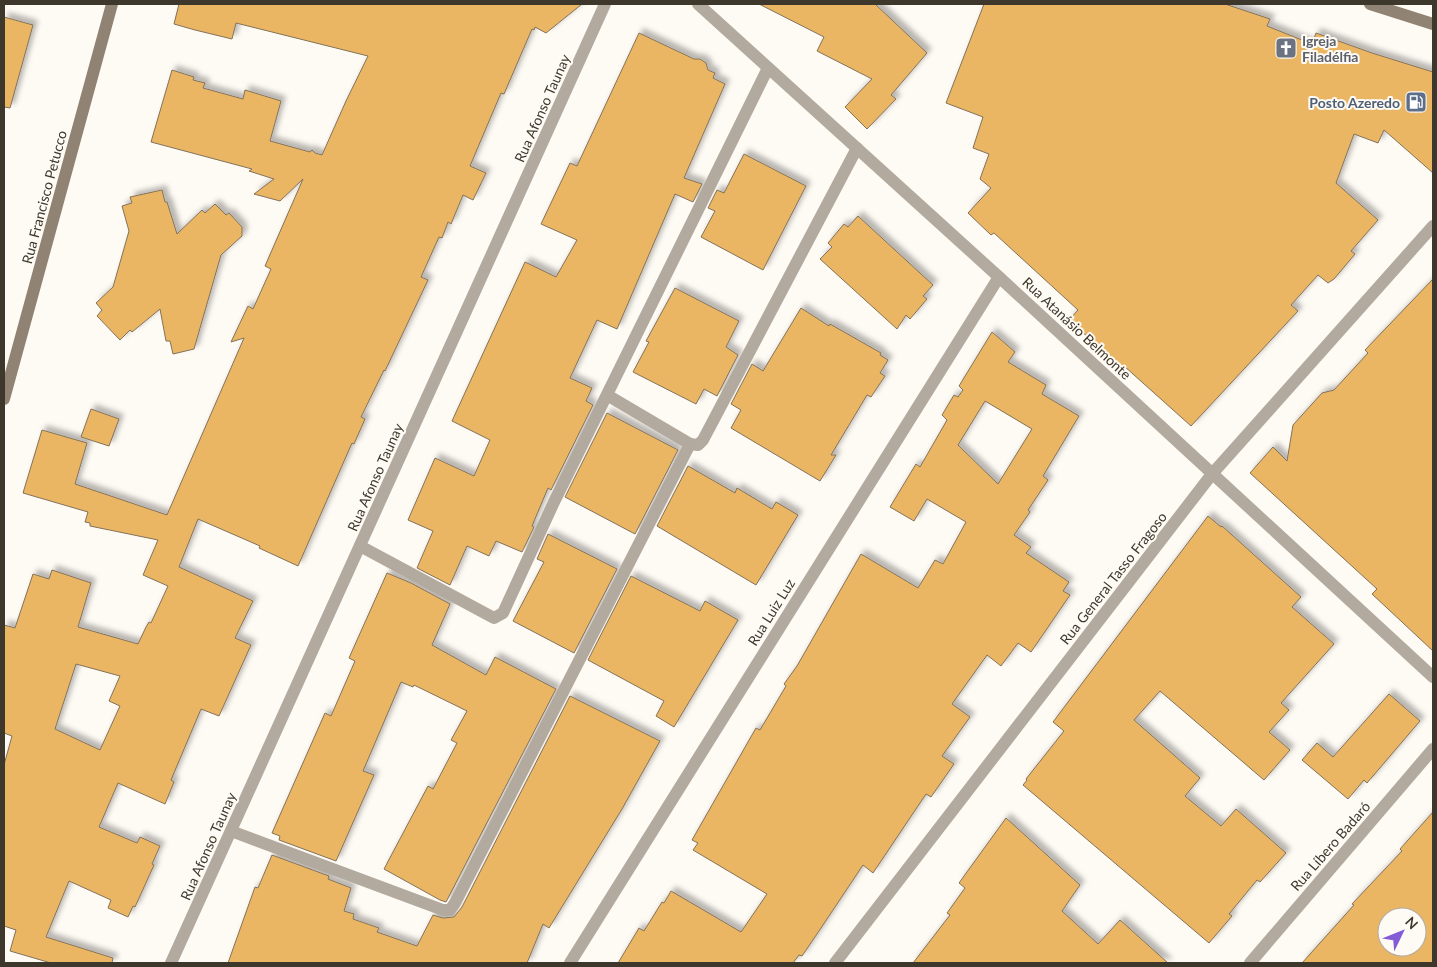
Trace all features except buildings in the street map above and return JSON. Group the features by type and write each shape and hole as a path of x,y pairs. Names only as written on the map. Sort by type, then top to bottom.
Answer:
{"street":[{"name":"Rua Francisco Petucco","path":"4,399 112,4"},
{"name":"Rua Afonso Taunay","path":"171,963 606,4"},
{"name":"Rua Atanásio Belmonte","path":"698,4 999,277 1433,677"},
{"path":"1370,4 1433,24"},
{"path":"360,546 494,618 503,613 559,493 768,68"},
{"path":"607,395 690,444 698,445 704,440 857,148"},
{"name":"Rua General Tasso Fragoso","path":"835,963 1212,474 1433,226"},
{"name":"Rua Luiz Luz","path":"570,963 999,277"},
{"path":"231,831 442,910 450,910 690,444"},
{"name":"Rua Líbero Badaró","path":"1250,963 1433,749"}],"place":[{"name":"Igreja Filadélfia","path":"1286,48"},
{"name":"Posto Azeredo","path":"1416,102"}]}
